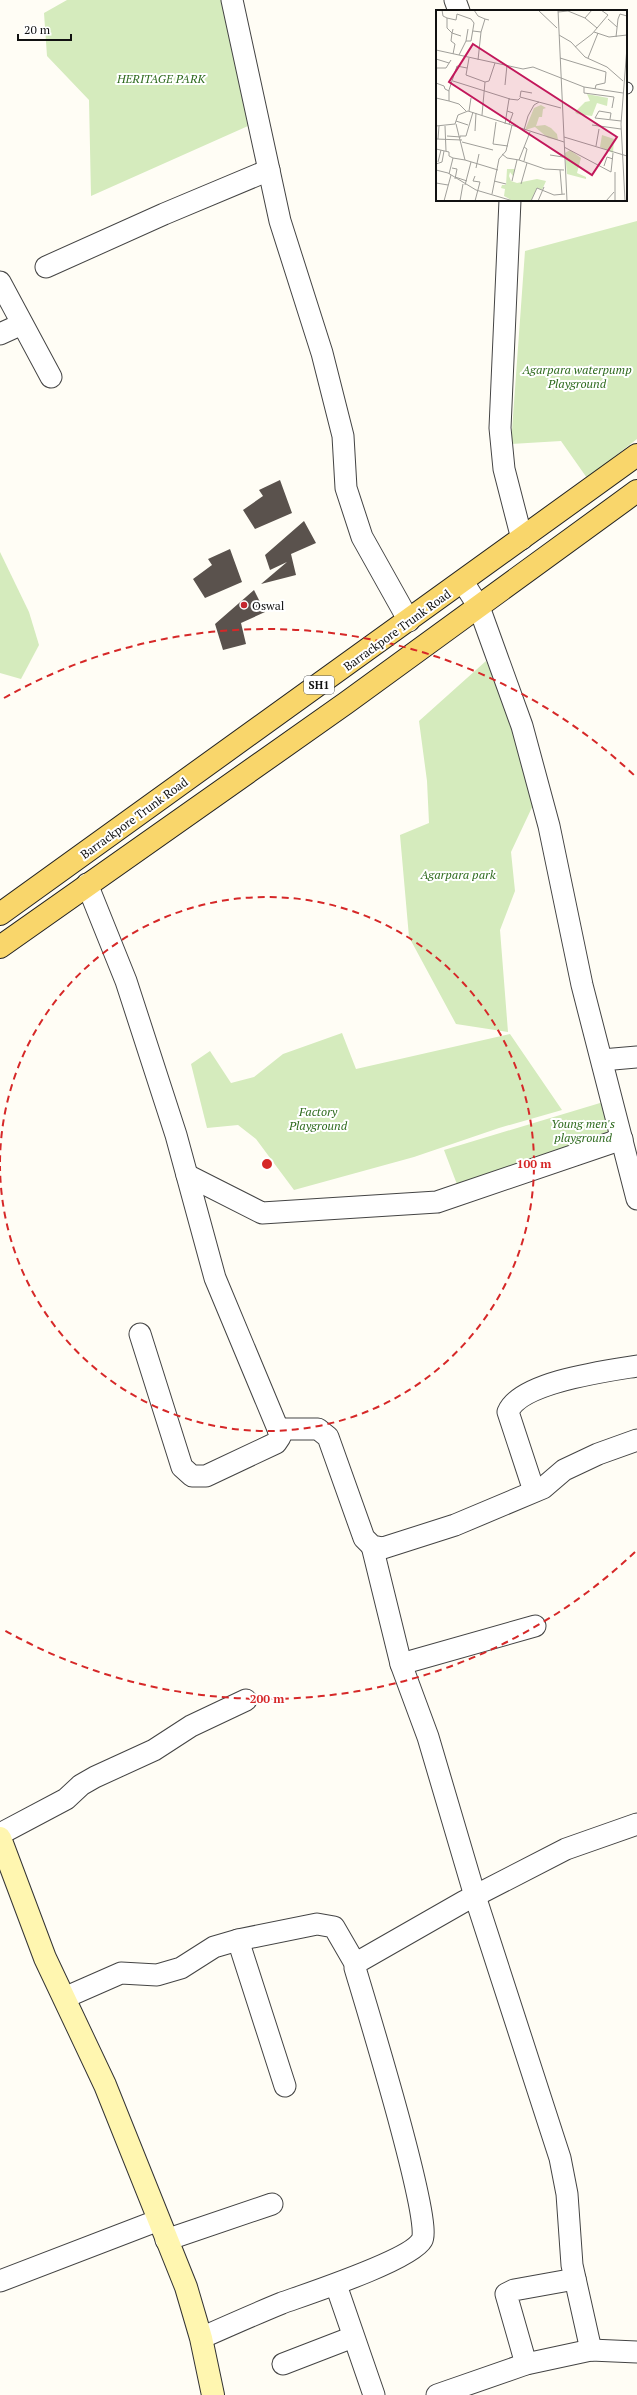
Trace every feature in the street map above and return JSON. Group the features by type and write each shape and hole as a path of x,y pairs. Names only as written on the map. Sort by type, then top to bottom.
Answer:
{"main road":[{"name":"Barrackpore Trunk Road","path":"0,914 409,621 637,455"},
{"name":"SH1","path":"0,947 87,884 346,704 637,491"}],"street":[{"path":"232,0 280,221 322,353 343,436 346,488 362,537 409,621"},
{"path":"455,0 459,10"},
{"path":"46,267 164,214 269,170"},
{"path":"510,201 500,428 504,469 522,539"},
{"path":"0,282 51,377"},
{"path":"0,334 22,324"},
{"path":"463,582 478,607 527,741 550,826 582,985 637,1199"},
{"path":"87,884 126,981 176,1135 215,1278 280,1438 276,1443 206,1476 192,1476 182,1467 140,1334"},
{"path":"602,1060 637,1057"},
{"path":"187,1175 262,1213 437,1202 622,1139"},
{"path":"534,1491 508,1412 511,1405 519,1397 536,1389 588,1374 637,1366"},
{"path":"278,1430 318,1429 328,1437 364,1538 372,1546 401,1664 428,1738 475,1896 560,2158 567,2194 570,2250 591,2350"},
{"path":"372,1546 383,1548 455,1525 543,1488 564,1470 598,1454 637,1440"},
{"path":"401,1664 534,1626"},
{"path":"0,1834 66,1799 81,1785 95,1777 154,1750 192,1726 246,1700"},
{"path":"356,1965 367,1956 475,1896 566,1850 637,1824"},
{"path":"0,1838 45,1958 105,2085 186,2287 201,2338 213,2395"},
{"path":"64,1998 121,1973 158,1975 181,1968 214,1948 238,1940 317,1924 334,1927 356,1965 410,2162 424,2234 417,2246 411,2250 336,2285 283,2303 201,2338"},
{"path":"238,1940 285,2086"},
{"path":"0,2281 163,2230 272,2204"},
{"path":"526,2364 506,2294 514,2290 575,2279"},
{"path":"336,2285 374,2395"},
{"path":"283,2364 353,2337"},
{"path":"437,2395 526,2364 591,2350 637,2352"}],"green space":[{"name":"HERITAGE PARK","path":"67,0 223,0 248,126 91,196 89,100 47,56 44,13"},
{"name":"Agarpara waterpump Playground","path":"637,221 637,439 587,478 561,441 511,444 525,251"},
{"path":"0,552 29,612 39,645 21,679 0,673"},
{"name":"Agarpara park","path":"486,661 516,729 535,801 511,852 515,891 500,930 508,1032 456,1024 409,937 400,835 429,823 427,781 419,721"},
{"name":"Factory Playground","path":"342,1033 356,1069 510,1034 562,1110 499,1128 414,1157 294,1190 256,1139 238,1125 207,1128 191,1064 210,1051 231,1083 254,1077 283,1054"},
{"name":"Young men's playground","path":"610,1100 620,1139 458,1187 444,1150"}],"building":[{"path":"280,480 292,513 255,529 243,510 263,496 259,490"},
{"path":"304,521 316,543 291,554 296,575 261,584 287,562 270,570 265,555"},
{"path":"230,549 242,582 205,598 193,579 212,565 208,559"},
{"path":"254,590 265,612 241,623 246,644 223,650 215,624"}],"place":[{"name":"Oswal","path":"244,605"}]}
